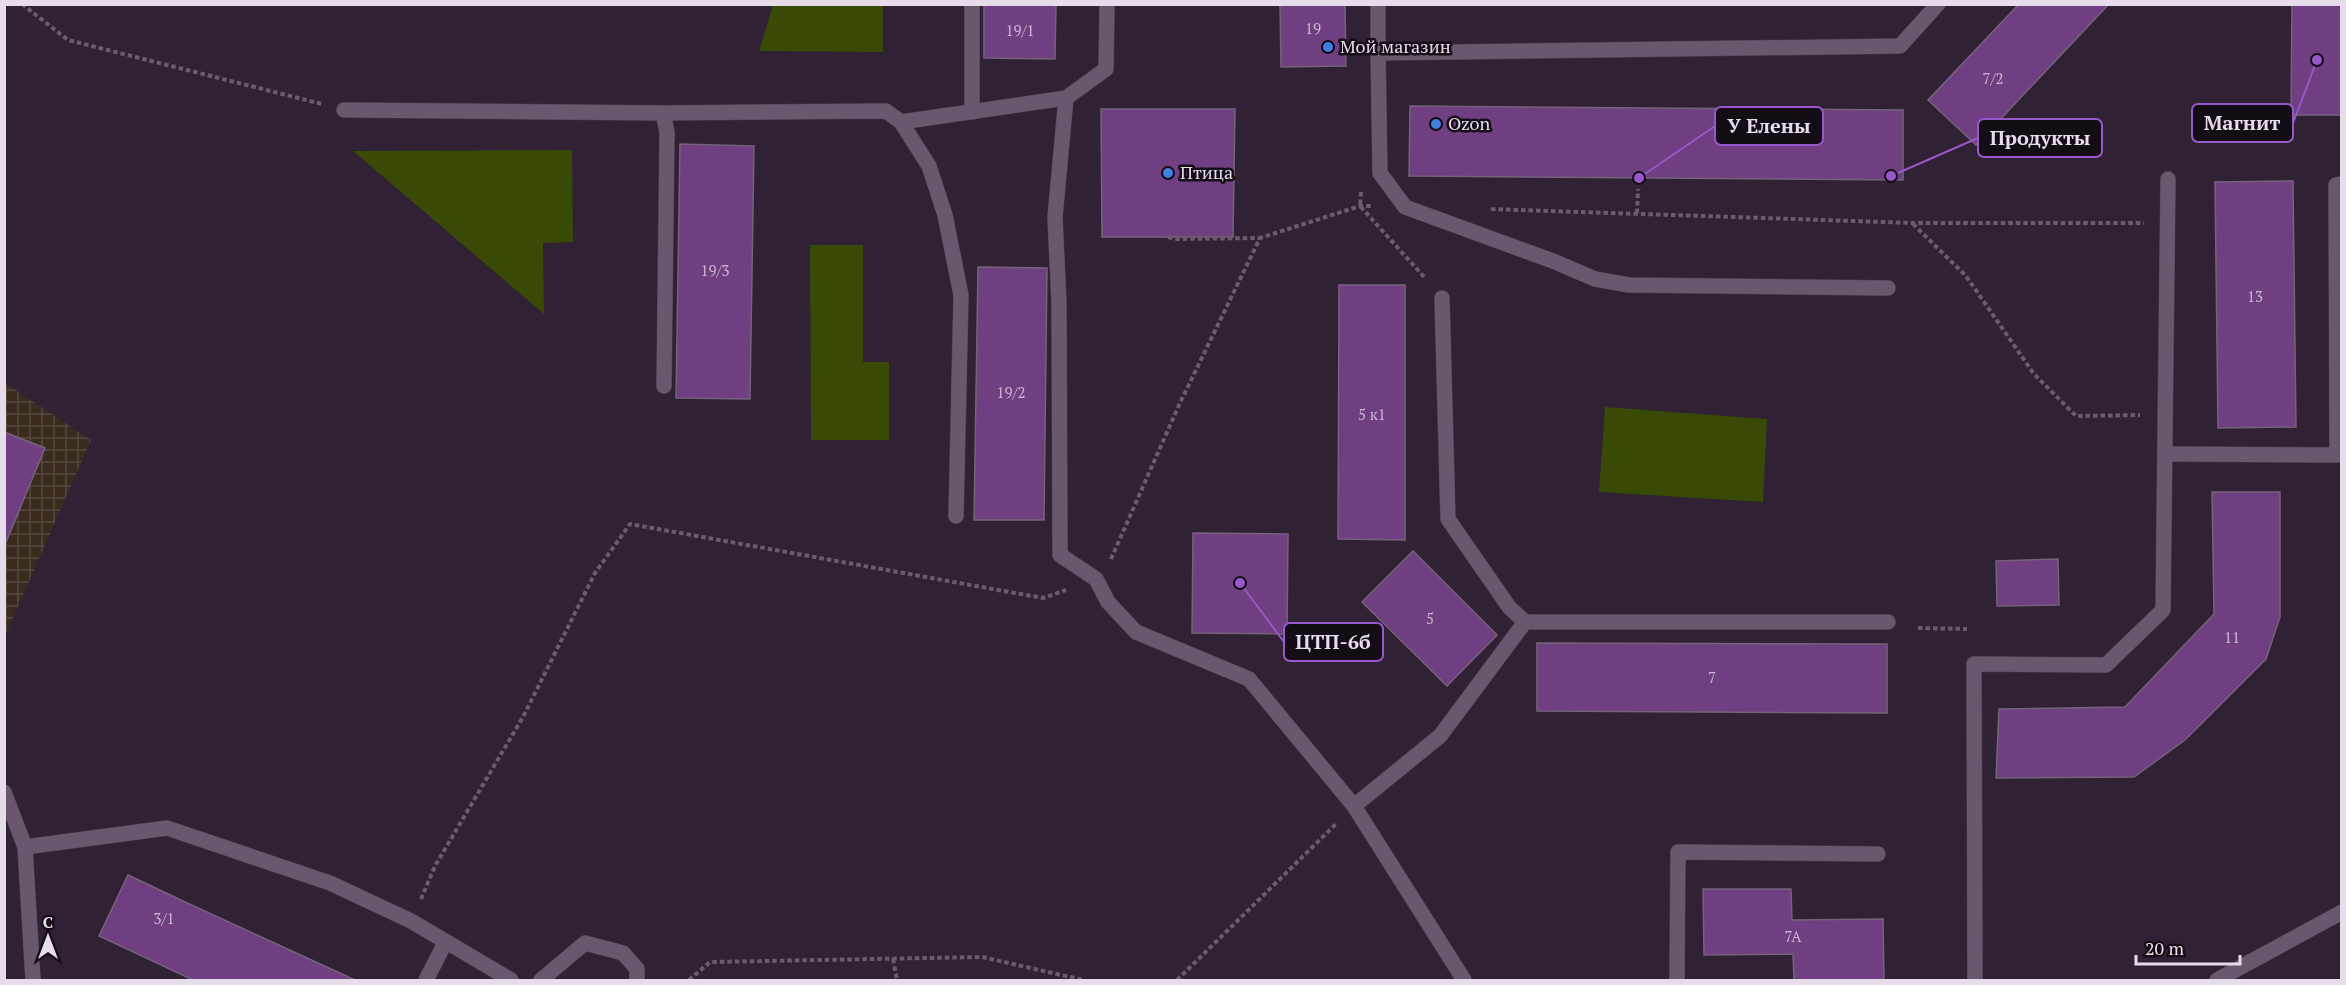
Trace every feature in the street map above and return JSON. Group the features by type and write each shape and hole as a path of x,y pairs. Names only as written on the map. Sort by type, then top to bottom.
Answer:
{"street":[{"path":"972,4 972,112"},
{"path":"901,122 1066,98 1106,69 1107,4"},
{"path":"1378,4 1380,173 1405,207 1595,279 1618,283 1888,288"},
{"path":"1378,52 1900,46 1938,4"},
{"path":"1066,98 1055,217 1059,304 1060,555 1096,579 1108,602 1136,632 1249,679 1354,806 1464,981"},
{"path":"344,110 663,113 886,111 901,122 929,166 945,215 961,295 956,516"},
{"path":"663,113 667,132 664,386"},
{"path":"1975,981 1974,664 2106,665 2163,610 2167,454 2168,179"},
{"path":"2167,454 2337,455 2336,185 2342,184"},
{"path":"1442,298 1448,519 1509,607 1525,622 1888,622"},
{"path":"1354,806 1440,736 1525,622"},
{"path":"4,792 10,821 25,847 33,981"},
{"path":"25,847 167,828 330,883 411,921 511,981"},
{"path":"1677,981 1678,852 1878,854"},
{"path":"2217,981 2342,912"},
{"path":"426,981 445,943"},
{"path":"541,981 585,943 623,953 637,969 637,981"}],"path":[{"path":"22,4 68,40 344,110"},
{"path":"1637,213 1638,189"},
{"path":"1168,237 1175,239 1260,237 1360,206 1405,207"},
{"path":"1486,209 1913,223 2146,222"},
{"path":"1913,223 1966,276 2034,374 2076,416 2167,415"},
{"path":"411,921 435,866 523,717 595,573 630,524 1043,598 1103,577 1179,405 1260,237"},
{"path":"1918,628 1967,629"},
{"path":"1177,981 1354,806"},
{"path":"689,981 710,962 982,957 1083,981"},
{"path":"892,959 897,981"}],"shaded area":[{"path":"5,383 91,440 5,636"}],"green space":[{"path":"773,5 883,5 883,52 759,51"},
{"path":"572,150 573,242 543,243 544,314 353,151"},
{"path":"810,245 863,245 863,362 889,362 889,440 811,440"},
{"path":"1605,407 1767,419 1763,502 1599,492"}],"building":[{"path":"984,4 1056,4 1055,59 984,58"},
{"path":"1280,4 1345,4 1346,66 1281,67"},
{"path":"2019,4 2109,4 1976,145 1928,100"},
{"path":"2292,4 2342,4 2342,115 2291,115"},
{"path":"1410,106 1903,110 1903,180 1409,176"},
{"name":"Птица","path":"1101,109 1235,109 1233,237 1102,237"},
{"path":"680,144 754,146 750,399 676,398"},
{"path":"2293,181 2296,427 2218,428 2215,182"},
{"path":"978,267 1047,268 1044,520 974,520"},
{"path":"1339,285 1405,285 1405,540 1338,539"},
{"path":"4,432 45,448 4,547"},
{"path":"2212,492 2280,492 2280,617 2266,659 2185,740 2134,777 1996,778 1999,709 2125,707 2214,614"},
{"path":"1193,533 1288,534 1287,634 1192,633"},
{"path":"1413,551 1497,635 1447,686 1362,602"},
{"path":"2058,559 2059,605 1997,606 1996,561"},
{"path":"1537,643 1887,644 1887,713 1537,711"},
{"path":"128,875 355,980 193,980 99,936"},
{"path":"1703,889 1791,889 1792,920 1883,919 1884,980 1794,980 1793,954 1704,955"}],"place":[{"name":"Мой магазин","path":"1328,47"},
{"name":"Магнит","path":"2317,60"},
{"name":"Ozon","path":"1436,124"},
{"name":"Птица","path":"1168,173"},
{"name":"Продукты","path":"1891,176"},
{"name":"У Елены","path":"1639,178"},
{"name":"ЦТП-6б","path":"1240,583"}]}
